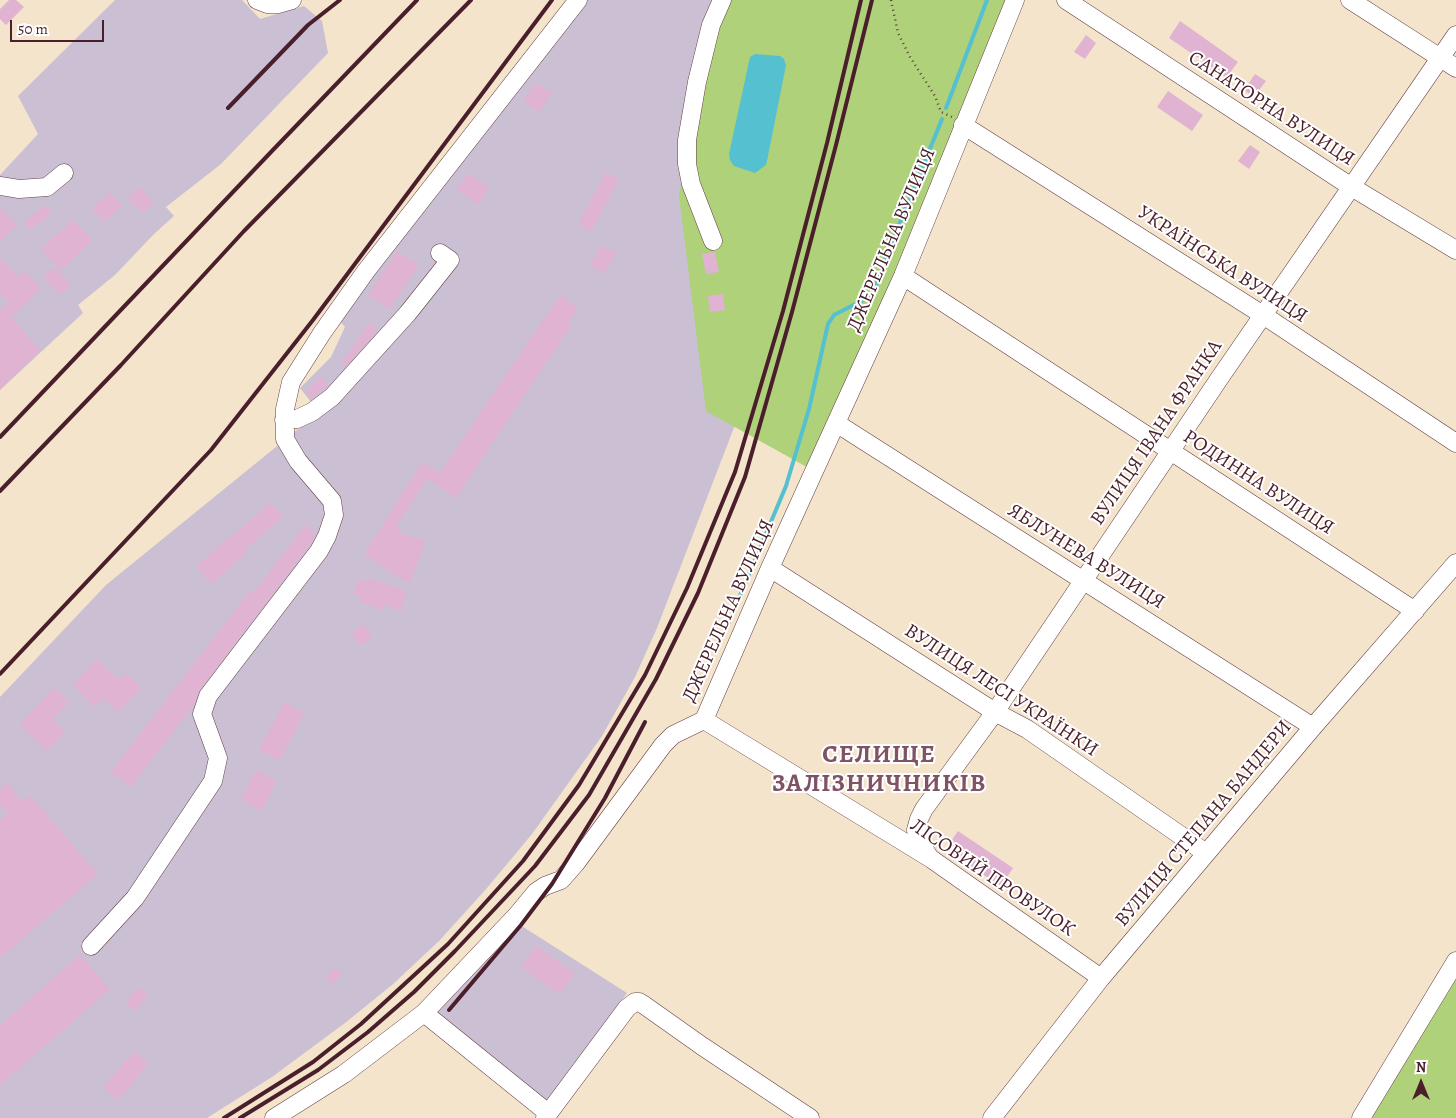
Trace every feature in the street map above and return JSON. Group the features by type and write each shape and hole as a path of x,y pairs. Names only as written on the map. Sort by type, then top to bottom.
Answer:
{"street":[{"path":"262,2 278,4 292,0"},
{"path":"91,946 135,898 213,781 218,758 202,714 208,696 319,551 327,536 334,515 332,500 298,461 286,439 284,420 291,382 322,333 366,271 578,0"},
{"path":"713,241 691,184 687,164 687,140 697,82 711,25 722,0"},
{"name":"ДЖЕРЕЛЬНА ВУЛИЦЯ","path":"274,1118 344,1074 424,1013 517,915 536,892 545,886 561,880 576,863 663,745 673,735 704,720 770,568 903,276 1015,0"},
{"name":"САНАТОРНА ВУЛИЦЯ","path":"1066,0 1350,186 1456,250"},
{"path":"1350,0 1456,68"},
{"name":"ВУЛИЦЯ ІВАНА ФРАНКА","path":"930,858 918,840 916,830 924,809 995,712 1350,186 1456,35"},
{"name":"УКРАЇНСЬКА ВУЛИЦЯ","path":"963,125 1263,315 1456,443"},
{"path":"0,186 19,188 47,187 64,174"},
{"path":"284,420 297,420 312,412 332,396 408,313 450,260 440,254"},
{"name":"РОДИННА ВУЛИЦЯ","path":"903,276 1415,611"},
{"name":"ЯБЛУНЕВА ВУЛИЦЯ","path":"836,424 1313,727"},
{"name":"ВУЛИЦЯ СТЕПАНА БАНДЕРИ","path":"992,1118 1101,978 1313,727 1456,563"},
{"name":"ВУЛИЦЯ ЛЕСІ УКРАЇНКИ","path":"770,568 995,712 1026,729 1206,853"},
{"name":"ЛІСОВИЙ ПРОВУЛОК","path":"704,720 930,858 1101,978"},
{"path":"1361,1118 1456,961"},
{"path":"424,1013 547,1115 630,1004 639,1002 810,1118"}],"path":[{"path":"890,0 898,32 910,57 935,96 940,112 963,125"}],"shaded area":[{"path":"115,0 242,0 260,19 304,6 322,21 328,53 221,164 166,207 174,216 115,275 78,305 83,313 0,390 0,175 38,134 18,96"},
{"path":"584,0 824,0 738,417 657,628 635,677 602,736 532,834 439,941 392,985 345,1023 272,1077 207,1118 0,1118 0,697 106,585 319,412 300,388 331,357 345,327 339,320"},
{"path":"517,923 627,993 547,1102 433,1011"}],"green space":[{"path":"722,0 1015,0 814,471 706,411 679,196 708,36"},
{"path":"1456,961 1456,1118 1361,1118"}],"water":[{"path":"755,54 780,56 784,59 786,65 766,165 755,173 734,166 729,154 750,57"}],"building":[{"path":"9,0 16,0 24,7 6,25 0,19 0,9"},
{"path":"1180,21 1238,62 1226,78 1169,38"},
{"path":"1086,35 1096,43 1085,59 1074,52"},
{"path":"1255,74 1266,81 1254,97 1244,90"},
{"path":"536,83 552,93 539,112 523,101"},
{"path":"1168,91 1203,115 1192,131 1157,107"},
{"path":"1250,145 1260,152 1249,169 1238,161"},
{"path":"606,172 619,179 591,231 578,224"},
{"path":"468,173 489,187 478,205 457,190"},
{"path":"140,187 154,202 143,213 128,198"},
{"path":"110,192 122,206 105,222 92,208"},
{"path":"45,205 52,213 30,230 24,222"},
{"path":"0,207 17,225 0,242"},
{"path":"73,219 93,240 61,270 41,249"},
{"path":"602,245 616,253 604,274 590,265"},
{"path":"397,251 419,265 390,309 368,295"},
{"path":"715,252 719,272 706,274 702,254"},
{"path":"0,258 19,277 24,271 41,288 11,318 41,350 0,390 0,307 2,309 9,302 0,294"},
{"path":"54,267 71,285 60,295 43,277"},
{"path":"723,294 725,310 710,312 708,296"},
{"path":"560,295 578,308 568,324 571,326 456,498 427,478 397,526 401,528 398,532 425,541 410,584 364,555 422,462 440,473"},
{"path":"369,323 378,330 346,366 341,363"},
{"path":"321,377 329,385 311,399 305,392"},
{"path":"270,503 283,517 246,549 246,554 211,584 196,566"},
{"path":"305,525 316,534 310,545 200,690 194,705 131,787 111,772 251,589 254,592"},
{"path":"368,578 407,591 401,611 384,605 383,610 359,602 361,597 353,594 358,579 367,582"},
{"path":"362,626 368,629 371,635 368,641 362,644 356,641 353,635 356,629"},
{"path":"97,659 119,680 126,673 142,688 119,712 103,698 95,707 73,685"},
{"path":"54,688 69,702 52,719 65,732 47,751 19,725"},
{"path":"284,702 304,713 280,761 259,750"},
{"path":"256,770 277,781 261,811 240,800"},
{"path":"8,783 22,802 30,795 98,874 0,958 0,821 8,814 0,804 0,789"},
{"path":"958,831 1013,868 1001,886 945,850"},
{"path":"536,946 575,973 560,994 521,968"},
{"path":"80,955 110,989 0,1085 0,1025"},
{"path":"335,967 342,974 333,984 325,978"},
{"path":"138,987 148,995 135,1011 126,1003"},
{"path":"134,1051 149,1064 118,1100 103,1087"}],"waterway":[{"path":"946,108 987,0"},
{"path":"726,629 786,486 809,409 828,324 834,315 869,297 874,291 942,119"}],"railway":[{"path":"228,108 308,25 340,0"},
{"path":"0,437 417,0"},
{"path":"0,491 121,365 244,231 471,0"},
{"path":"0,674 211,450 313,320 552,0"},
{"path":"224,1118 313,1062 361,1024 448,944 523,861 579,785 645,675 687,588 735,472 783,311 827,143 861,0"},
{"path":"240,1118 318,1070 368,1032 414,992 455,951 535,866 589,795 656,679 698,593 745,477 792,312 872,0"},
{"path":"449,1010 521,925 552,884 605,798 645,722"}],"district":[{"name":"СЕЛИЩЕ ЗАЛІЗНИЧНИКІВ","path":"879,770"}]}
